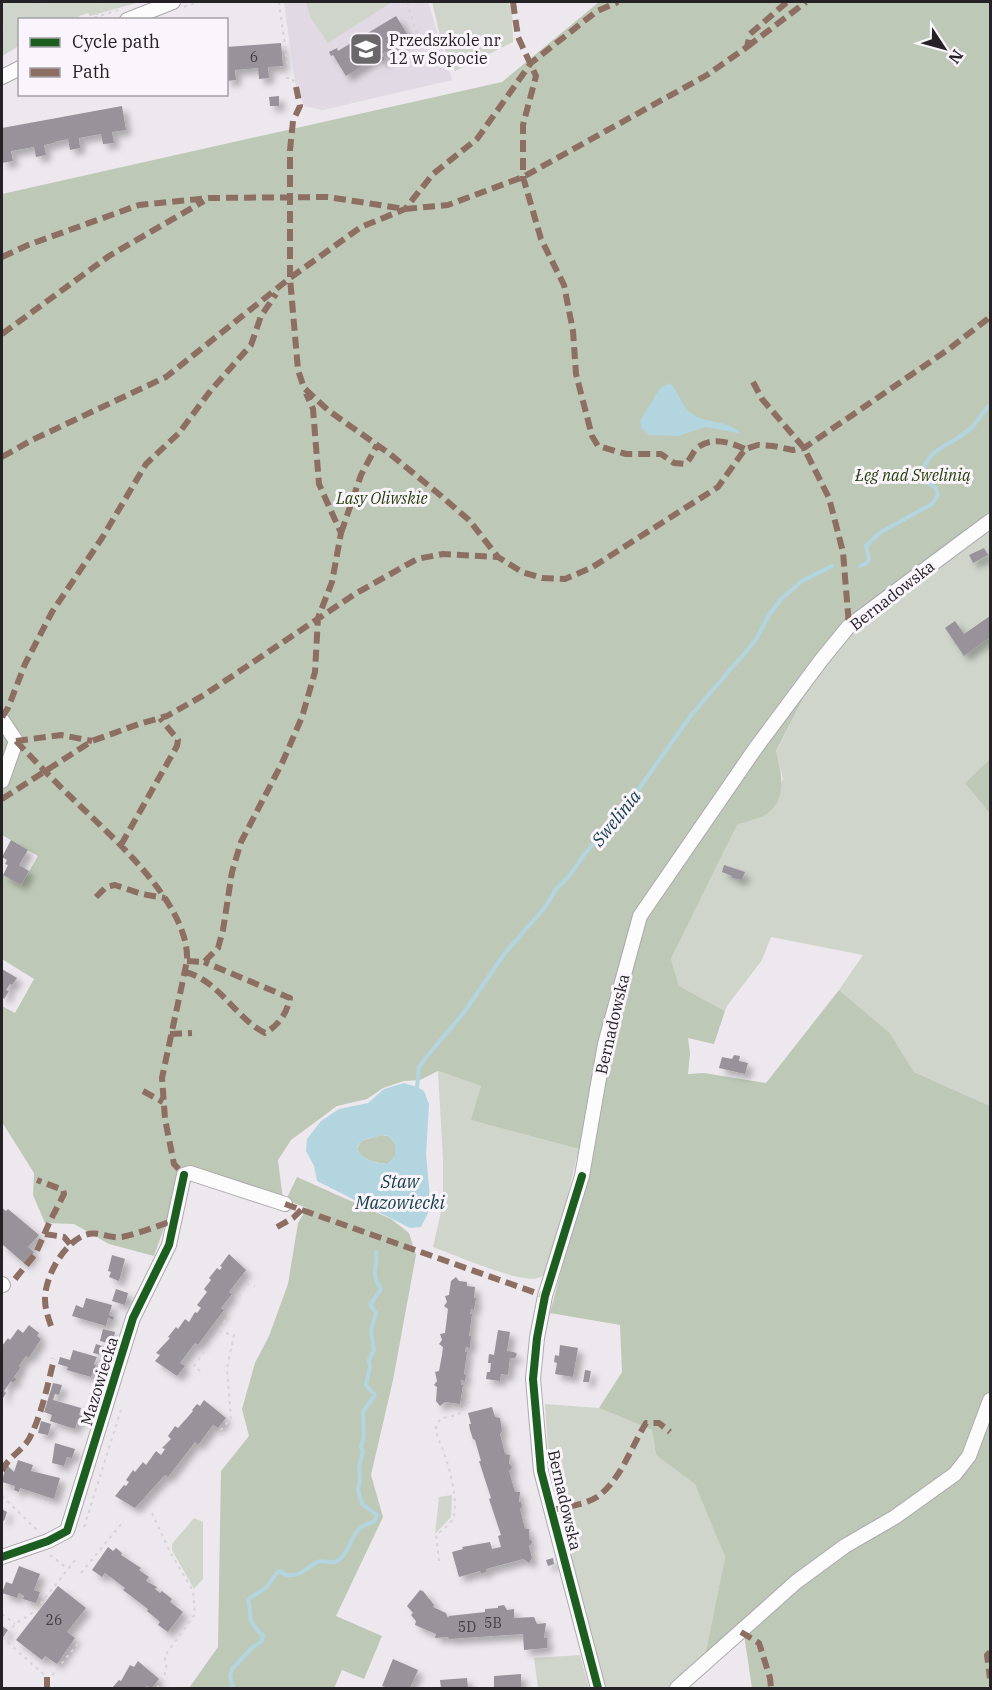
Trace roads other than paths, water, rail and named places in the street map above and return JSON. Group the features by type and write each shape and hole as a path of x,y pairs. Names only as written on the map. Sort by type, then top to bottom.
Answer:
{"street":[{"path":"133,18 173,2"},
{"path":"2,77 18,69"},
{"name":"Bernadowska","path":"598,1689 541,1471 533,1379 537,1338 545,1296 582,1176 604,1044 640,916 755,749 849,626 990,521"},
{"path":"2,720 16,741 2,781"},
{"name":"Mazowiecka","path":"2,1557 48,1541 67,1530 133,1318 169,1245 184,1175 190,1173 285,1204"},
{"path":"677,1689 796,1582 845,1546 895,1517 955,1474 969,1456 990,1400"}],"water":[{"path":"670,383 692,414 733,427 739,433 705,427 679,436 649,435 641,428 640,421 660,388"},
{"name":"Staw Mazowiecki","path":"404,1083 417,1087 424,1091 429,1104 426,1155 431,1207 421,1227 410,1228 317,1181 314,1166 306,1151 307,1139 321,1121 339,1109 368,1103 384,1089","holes":["382,1135 389,1136 395,1144 395,1156 388,1164 370,1161 357,1149 361,1142 367,1139"]}],"waterway":[{"name":"Swelinia","path":"860,566 867,563 869,559 866,546 881,532 932,504 938,495 936,488 922,479 928,460 934,453 972,427 990,405"},
{"name":"Swelinia","path":"417,1087 419,1067 424,1060 465,1011 505,953 631,800 692,714 756,640 769,615 781,599 802,581 832,566"},
{"name":"Swelinia","path":"233,1688 230,1676 232,1669 261,1642 263,1636 252,1623 248,1601 265,1588 279,1571 287,1575 296,1575 317,1562 337,1561 345,1554 356,1532 366,1524 374,1522 377,1515 362,1504 358,1490 359,1467 363,1452 361,1447 364,1436 363,1412 375,1395 366,1385 370,1367 369,1360 374,1350 371,1331 376,1313 370,1305 381,1289 375,1275 376,1252"}],"place":[{"name":"Przedszkole nr 12 w Sopocie","path":"366,49"}],"park label":[{"name":"Łęg nad Swelinią","path":"913,475"},
{"name":"Lasy Oliwskie","path":"382,498"}]}
